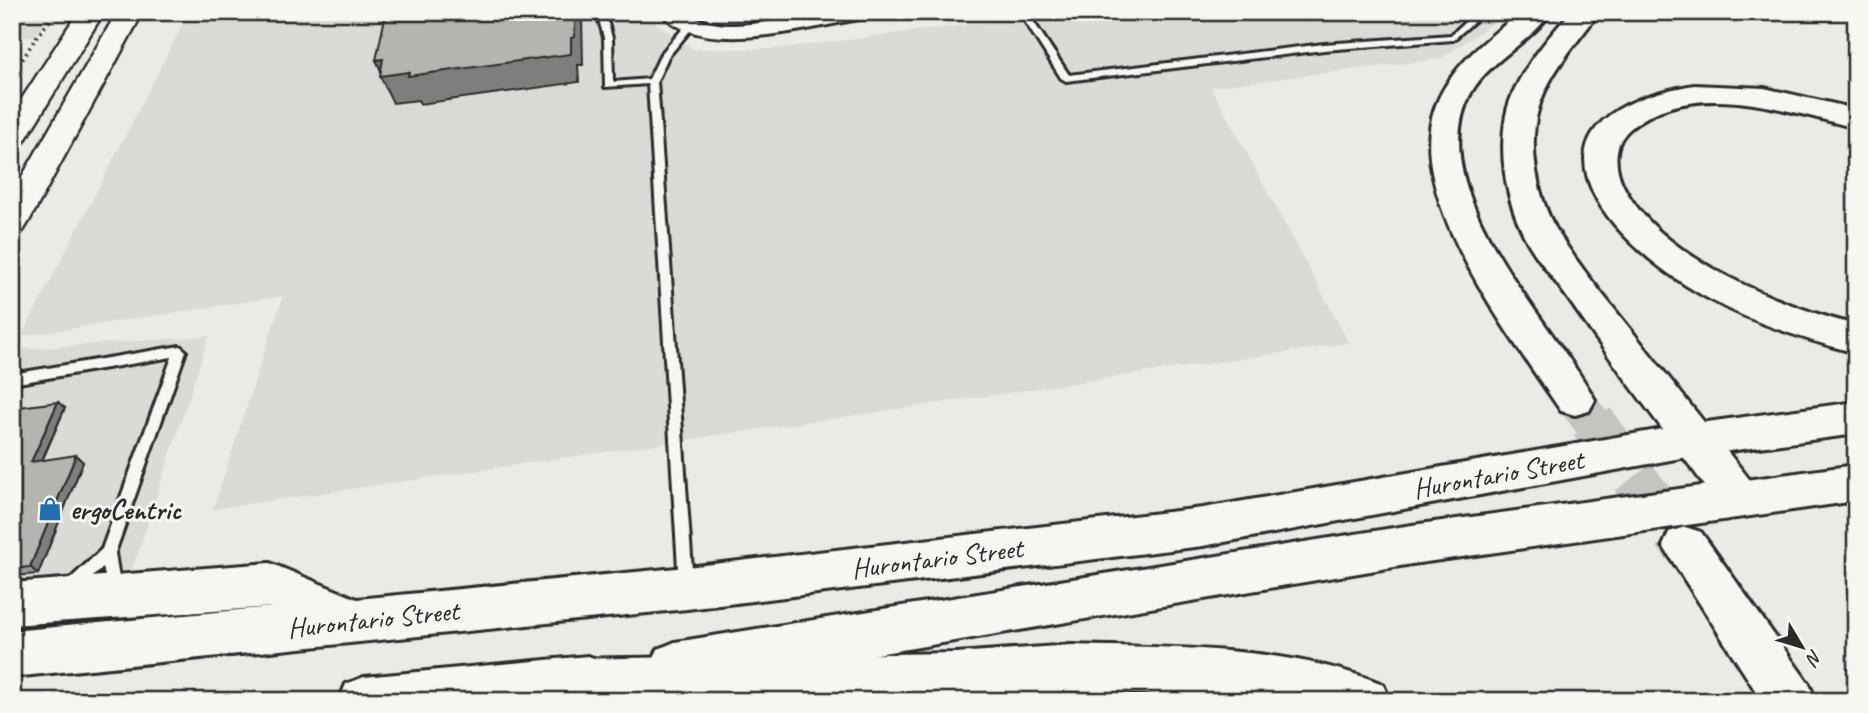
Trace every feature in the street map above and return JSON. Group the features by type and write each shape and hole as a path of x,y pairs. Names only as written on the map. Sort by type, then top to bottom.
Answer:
{"main road":[{"path":"12,137 91,12"},
{"path":"12,223 130,12"},
{"path":"1538,12 1480,62 1456,96 1445,124 1447,177 1457,205 1505,299 1576,400"},
{"path":"1586,12 1558,44 1531,88 1522,112 1519,137 1522,180 1538,229 1692,440 1738,497"},
{"path":"1856,120 1754,95 1676,97 1643,104 1621,118 1604,139 1600,161 1607,187 1627,217 1663,253 1695,275 1752,306 1814,329 1856,339"},
{"name":"Hurontario Street","path":"12,654 687,588 1203,527 1692,440 1856,418"},
{"name":"Hurontario Street","path":"364,701 561,683 1339,557 1738,497 1856,483"},
{"path":"1685,546 1791,701"},
{"path":"12,604 57,601 111,574 270,584 355,620"},
{"path":"561,683 956,676 1071,668 1208,673 1294,685 1365,701"}],"street":[{"path":"670,12 689,27 742,30 865,12"}],"lane":[{"path":"601,12 608,38 608,85 652,81"},
{"path":"1023,12 1066,78 1324,47 1453,37 1481,12"},
{"path":"687,588 652,81 664,56 689,27"},
{"path":"12,379 180,351 111,574"}],"path":[{"path":"12,76 37,36 57,12"}],"shaded area":[{"path":"12,12 53,12 37,36 12,38"},
{"path":"189,12 645,12 648,18 693,49 775,49 1004,20 999,12 1509,12 1440,59 1211,87 1349,343 213,509 283,296 22,336"},
{"path":"209,336 126,589 12,596 12,350"}],"building":[{"path":"575,12 575,37 571,38 571,54 408,76 409,72 380,76 383,59 376,60 386,13"},
{"path":"58,402 31,462 76,455 30,567 12,569 12,408"}],"tunnel":[{"path":"1575,400 1593,424"},
{"path":"1592,422 1685,546"}],"place":[{"name":"ergoCentric","path":"50,509"}]}
